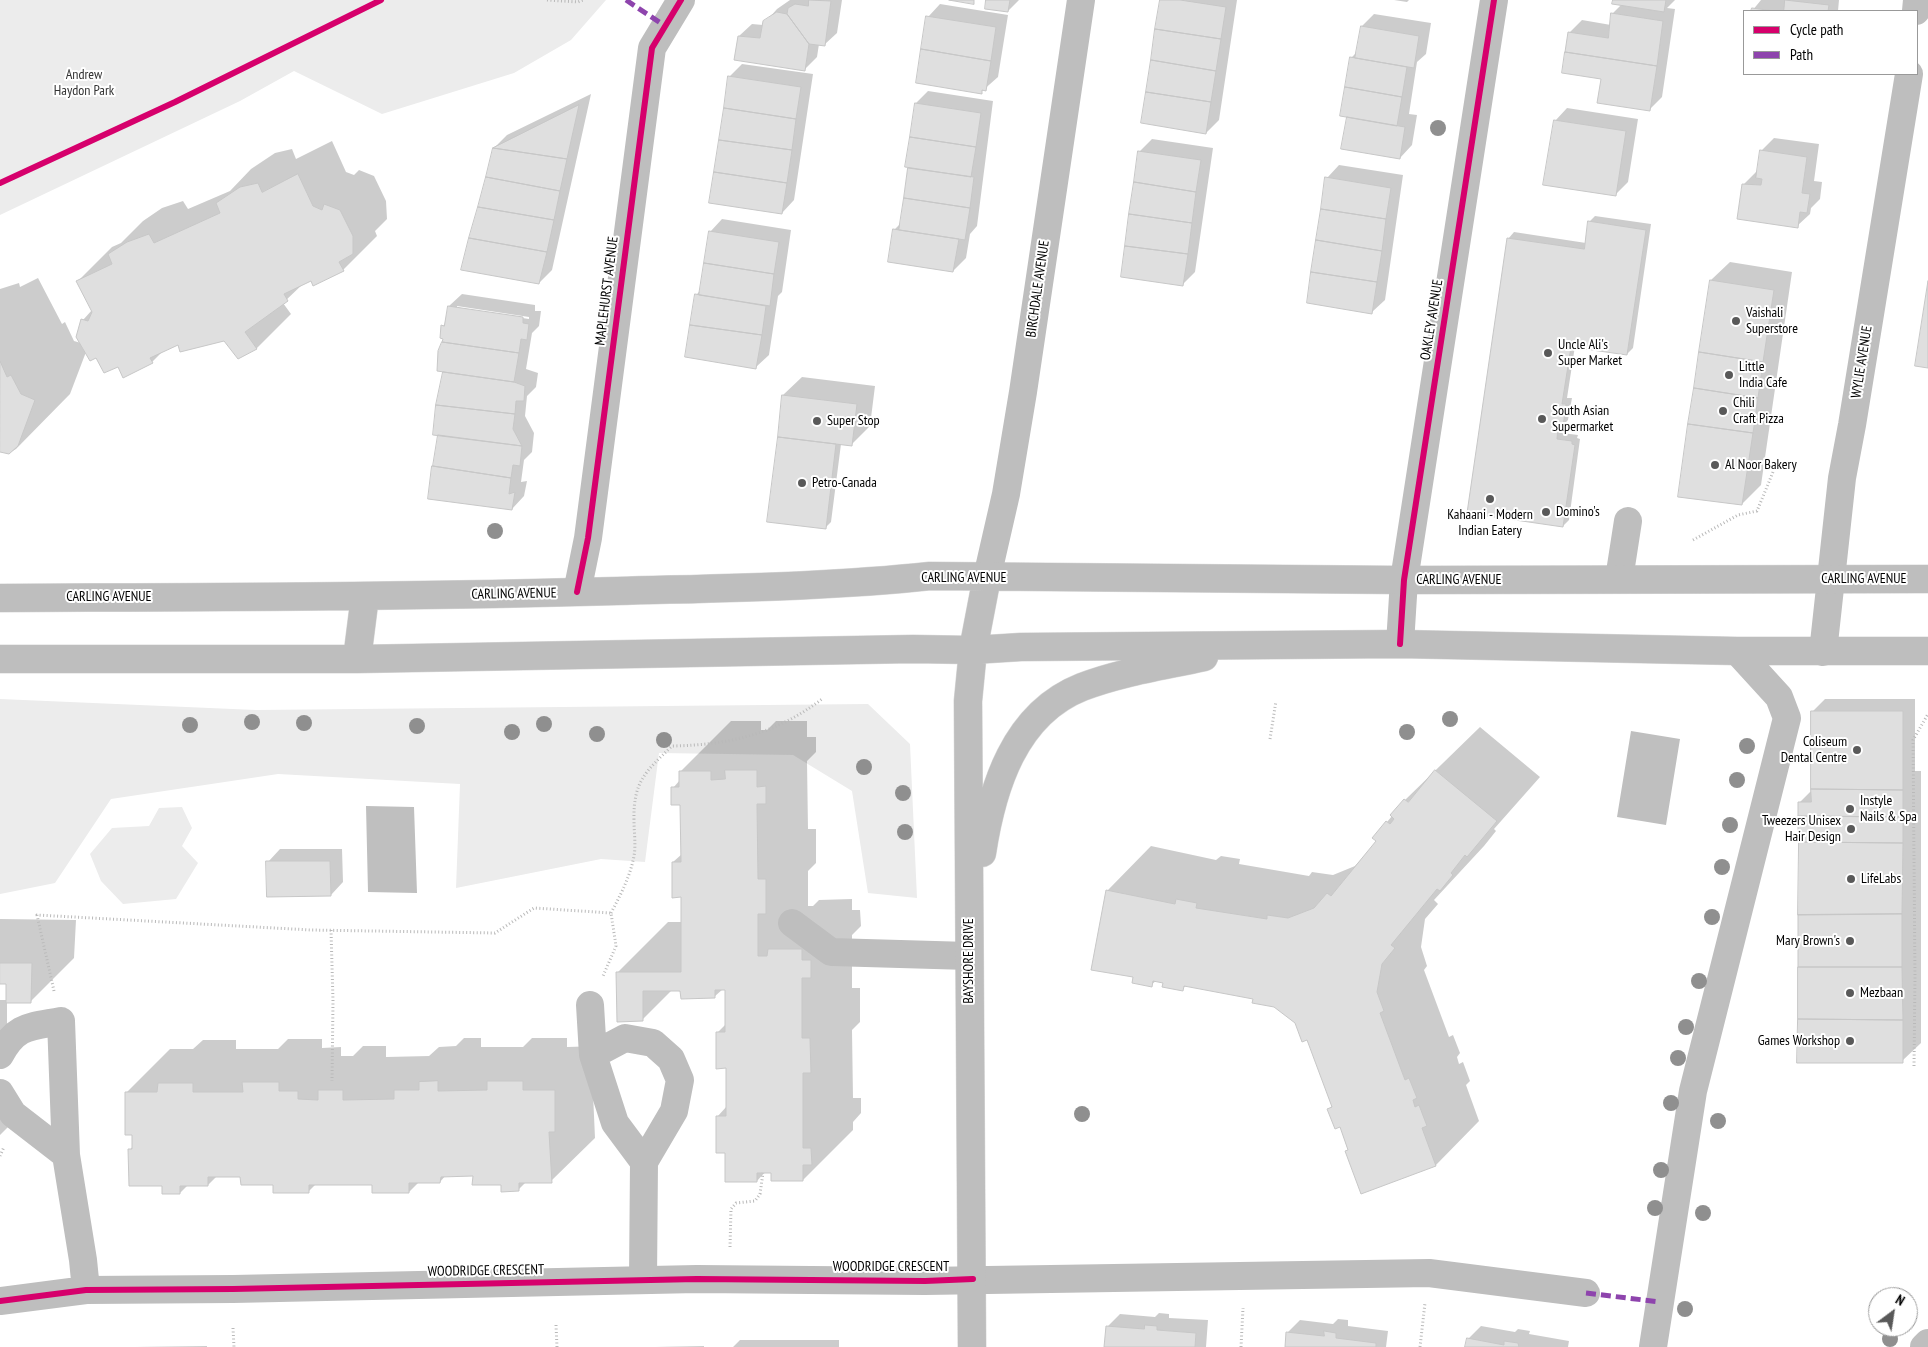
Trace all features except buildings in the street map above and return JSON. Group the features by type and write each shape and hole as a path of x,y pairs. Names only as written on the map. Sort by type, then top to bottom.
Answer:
{"main road":[{"name":"MAPLEHURST AVENUE","path":"577,592 588,538 652,48 681,0"},
{"name":"BIRCHDALE AVENUE","path":"987,577 1006,494 1023,392 1081,0"},
{"name":"OAKLEY AVENUE","path":"1400,644 1404,580 1494,0"},
{"name":"WYLIE AVENUE","path":"1823,652 1842,478 1909,75"},
{"path":"1619,579 1628,521"},
{"name":"CARLING AVENUE","path":"0,598 365,596 577,592 889,580 930,576 1404,580 1928,579"},
{"name":"BAYSHORE DRIVE","path":"972,1347 968,701 973,650 987,577"},
{"path":"357,659 365,596"},
{"path":"0,659 357,659 903,649 973,650 1021,647 1400,644 1823,652 1928,650"},
{"path":"792,923 831,952 969,951 988,812 1003,770 1019,738 1036,719 1056,702 1080,688 1112,677 1264,645"},
{"path":"1653,1347 1693,1091 1786,718 1779,698 1737,651"},
{"path":"590,1005 593,1055 615,1123 644,1162"},
{"path":"0,1055 10,1038 28,1027 61,1021 66,1155 86,1290"},
{"path":"593,1055 626,1038 653,1043 671,1059 680,1080 674,1111 644,1162 642,1280"},
{"path":"0,1093 13,1114 66,1155"},
{"name":"WOODRIDGE CRESCENT","path":"0,1301 86,1290 233,1289 642,1280 925,1281 973,1278 1429,1273 1586,1294"},
{"path":"1924,1347 1928,1343"}],"path":[{"path":"547,0 578,2 584,0"},
{"path":"1693,540 1738,515 1757,511 1772,472"},
{"path":"590,1005 616,946 611,913 626,884 635,854 635,794 644,775 672,746 744,739 784,724 822,699"},
{"path":"1270,739 1276,701"},
{"path":"1914,1066 1913,740 1928,714"},
{"path":"61,1021 37,915 331,930 495,933 534,908 611,913"},
{"path":"331,930 333,1001 332,1081"},
{"path":"730,1250 731,1209 736,1203 755,1201 760,1194 763,1173"},
{"path":"1420,1347 1429,1273"},
{"path":"1241,1347 1246,1275"},
{"path":"556,1326 557,1347"},
{"path":"234,1328 234,1347"}],"green space":[{"name":"Andrew Haydon Park","path":"0,0 606,0 571,40 514,73 382,114 294,71 240,101 0,215"},
{"path":"0,699 256,710 868,704 910,744 917,898 868,893 852,791 793,755 659,753 645,862 601,859 456,888 460,784 278,774 111,799 55,883 0,894"},
{"path":"182,807 192,828 182,846 198,863 176,899 123,904 101,881 90,854 112,828 149,826 159,808"}],"shaded area":[{"path":"1631,731 1680,739 1666,825 1617,817"},
{"path":"366,806 414,807 417,893 368,892"}],"marked path":[{"path":"626,0 665,26"},
{"path":"1586,1293 1660,1302"}],"cycle path":[{"path":"0,183 175,102 381,0"},
{"path":"577,592 588,538 652,48 681,0"},
{"path":"1400,644 1404,580 1494,0"},
{"path":"0,1301 86,1290 233,1289 697,1279 925,1281 973,1279"}],"place":[{"name":"Vaishali Superstore","path":"1736,321"},
{"name":"Uncle Ali's Super Market","path":"1548,353"},
{"name":"Little India Cafe","path":"1729,375"},
{"name":"Chili Craft Pizza","path":"1723,411"},
{"name":"South Asian Supermarket","path":"1542,419"},
{"name":"Super Stop","path":"817,421"},
{"name":"Al Noor Bakery","path":"1715,465"},
{"name":"Petro-Canada","path":"802,483"},
{"name":"Kahaani - Modern Indian Eatery","path":"1490,499"},
{"name":"Domino's","path":"1546,512"},
{"name":"Coliseum Dental Centre","path":"1857,750"},
{"name":"Instyle Nails & Spa","path":"1850,809"},
{"name":"Tweezers Unisex Hair Design","path":"1851,829"},
{"name":"LifeLabs","path":"1851,879"},
{"name":"Mary Brown's","path":"1850,941"},
{"name":"Mezbaan","path":"1850,993"},
{"name":"Games Workshop","path":"1850,1041"}]}
